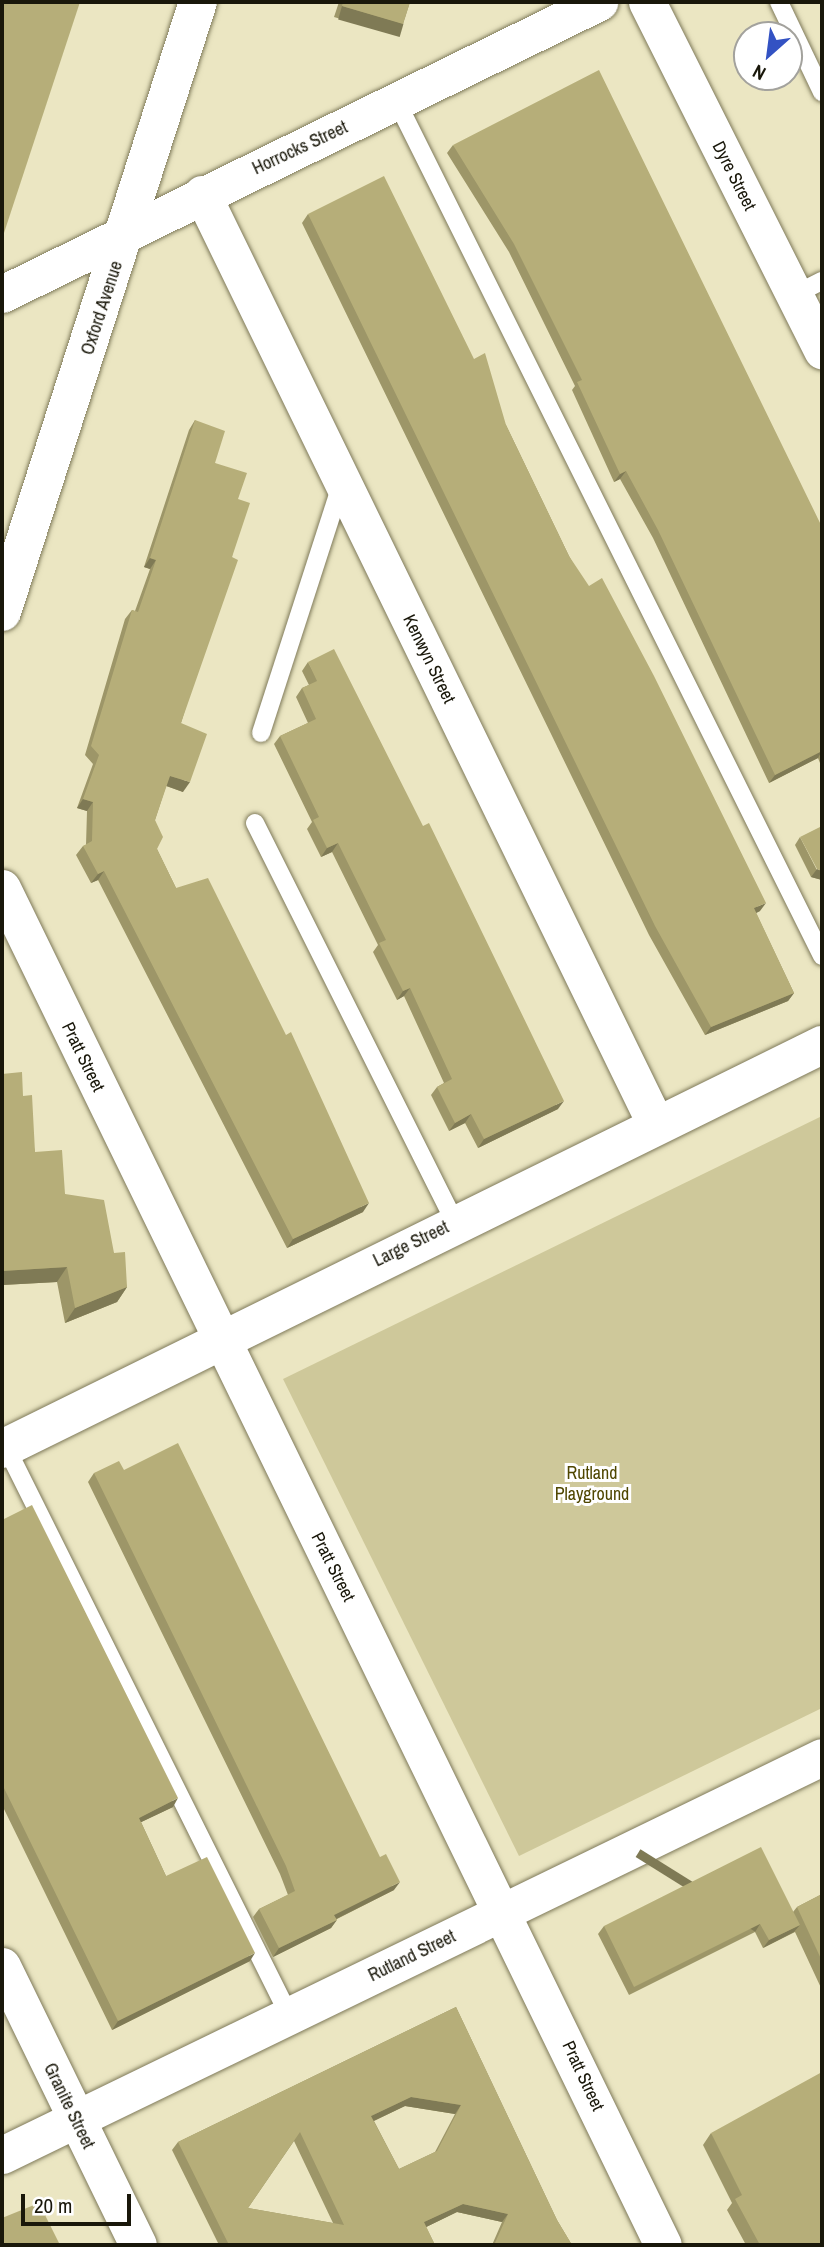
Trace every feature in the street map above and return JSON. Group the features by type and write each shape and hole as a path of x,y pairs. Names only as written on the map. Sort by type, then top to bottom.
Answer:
{"street":[{"name":"Oxford Avenue","path":"2,612 127,234 198,2"},
{"name":"Horrocks Street","path":"2,294 599,2"},
{"name":"Dyre Street","path":"647,2 808,288 822,350"},
{"name":"Kenwyn Street","path":"202,194 656,1125"},
{"name":"Pratt Street","path":"2,888 219,1340 505,1911 663,2245"},
{"name":"Large Street","path":"4,1448 455,1222 822,1045"},
{"name":"Rutland Street","path":"2,2155 822,1757"},
{"name":"Granite Street","path":"2,1966 138,2245"}],"lane":[{"path":"779,2 822,92"},
{"path":"397,102 822,956"},
{"path":"261,733 342,482"},
{"path":"255,823 455,1222"},
{"path":"4,1448 289,2015"}],"green space":[{"name":"Rutland Playground","path":"822,1116 822,1708 519,1856 283,1379"}],"building":[{"path":"2,2 80,2 2,239"},
{"path":"343,2 410,2 403,24 342,6"},
{"path":"599,70 822,527 822,751 775,775 658,530 626,471 620,474 577,382 582,380 514,244 453,145"},
{"path":"384,176 474,359 485,353 506,425 569,556 589,586 602,578 654,676 766,903 754,908 794,993 711,1027 655,926 308,214"},
{"path":"195,420 225,431 215,463 247,473 238,499 250,503 232,557 238,560 181,723 207,734 190,782 170,776 155,820 163,837 157,849 176,888 208,878 286,1035 291,1032 369,1203 293,1239 104,871 98,874 83,846 92,841 93,802 83,799 99,755 91,746 132,610 138,612 156,560 150,558"},
{"path":"334,649 423,826 429,823 564,1101 484,1139 471,1114 455,1123 437,1087 452,1079 410,988 403,991 379,943 386,940 338,843 327,848 313,820 319,817 280,736 316,719 302,688 317,681 308,662"},
{"path":"822,826 822,871 817,869 800,837"},
{"path":"22,1072 23,1096 32,1095 35,1152 62,1150 65,1194 104,1200 114,1253 125,1252 127,1287 75,1308 67,1267 2,1271 2,1074"},
{"path":"178,1443 380,1857 386,1854 400,1882 334,1915 337,1920 279,1948 259,1909 295,1891 286,1866 94,1473 119,1461 124,1470"},
{"path":"32,1505 178,1798 139,1818 166,1876 207,1857 255,1953 118,2021 2,1784 2,1520"},
{"path":"761,1847 800,1925 769,1940 760,1924 634,1987 604,1926"},
{"path":"822,1894 822,1961 797,1907"},
{"path":"456,2007 557,2220 572,2245 494,2245 508,2214 463,2204 424,2222 435,2245 229,2245 178,2142","holes":["411,2097 461,2105 437,2151 399,2169 371,2116","300,2132 344,2225 248,2208"]},
{"path":"822,2072 822,2245 760,2245 735,2199 742,2195 711,2133"},
{"path":"39,2203 60,2245 2,2245 2,2218"}]}
